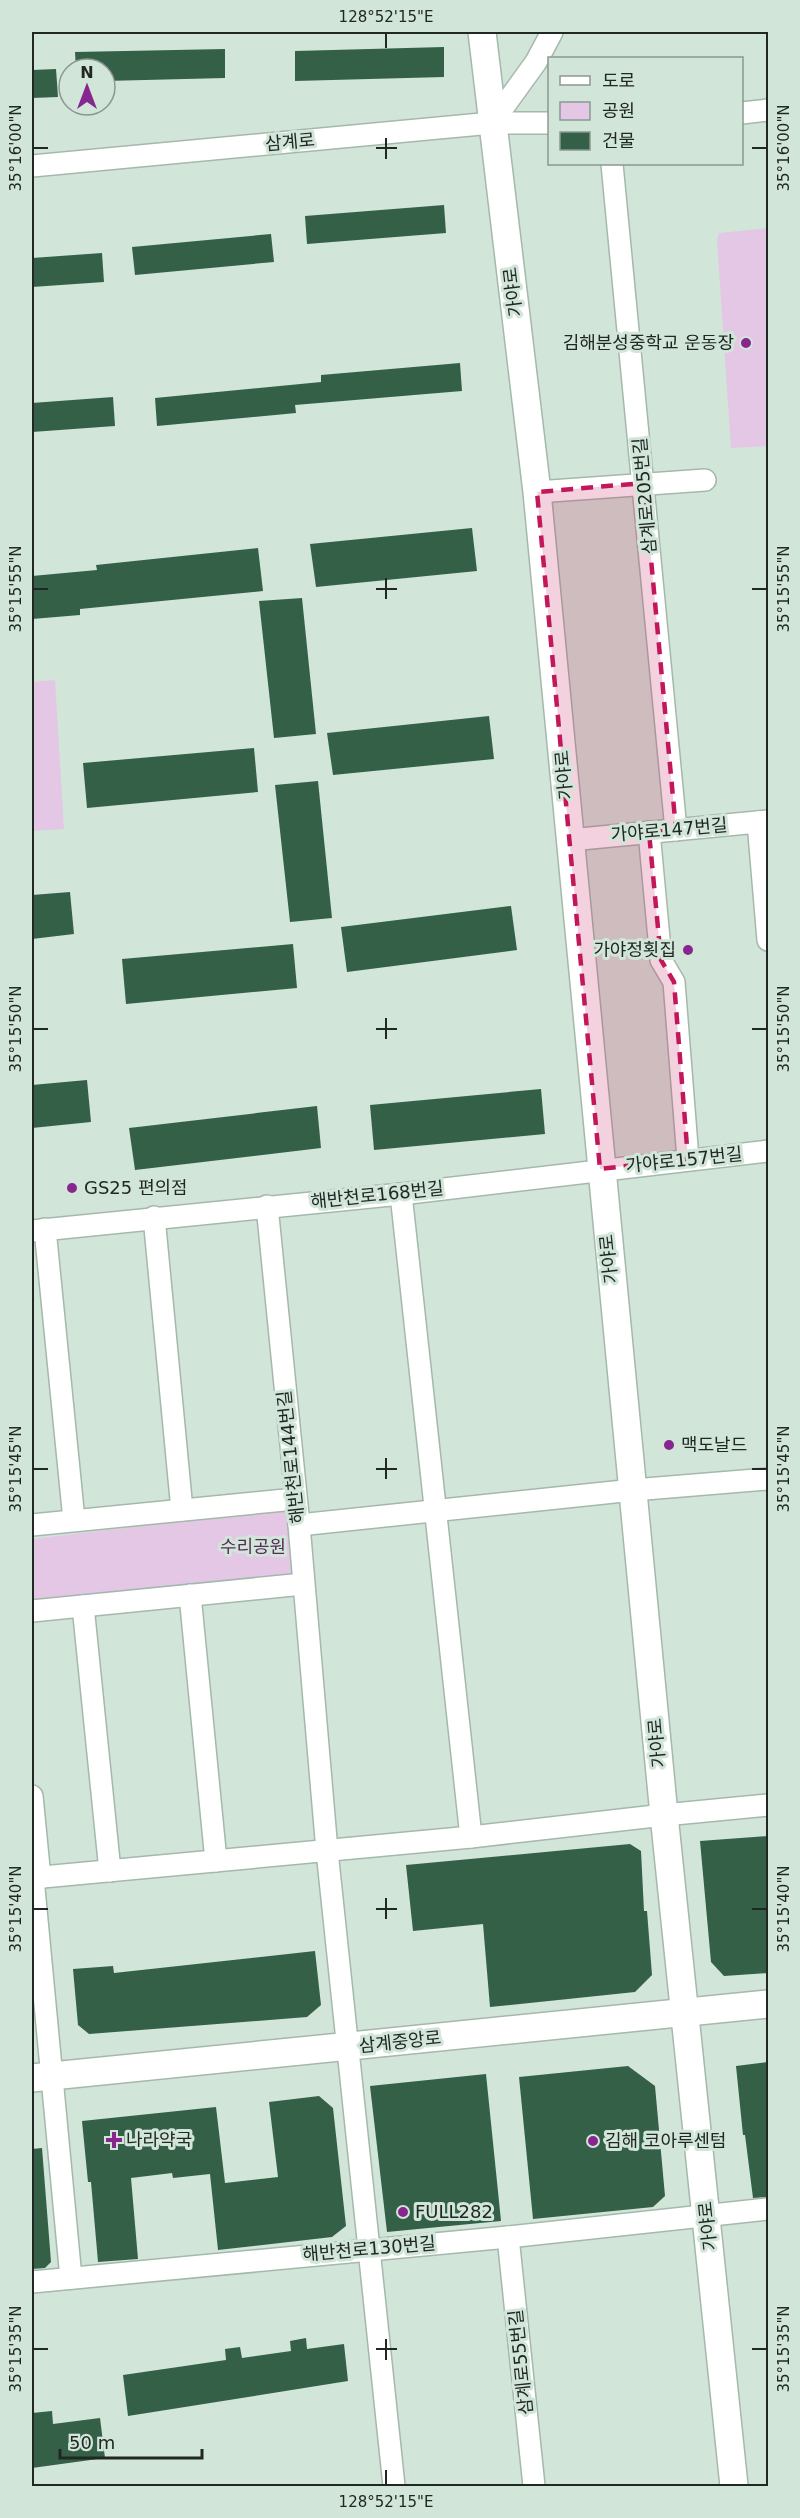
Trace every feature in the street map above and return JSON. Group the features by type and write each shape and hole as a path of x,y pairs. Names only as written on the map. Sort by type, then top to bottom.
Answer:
{"main road":[{"name":"가야로","path":"482,32 537,492 600,1169 734,2487"},
{"name":"삼계중앙로","path":"41,2077 768,2004"}],"street":[{"path":"492,123 536,62 552,32"},
{"path":"743,113 768,110"},
{"name":"삼계로","path":"32,166 492,123 548,123"},
{"name":"삼계로205번길","path":"612,165 676,830"},
{"path":"537,492 705,480"},
{"path":"763,821 768,940"},
{"name":"가야로147번길","path":"570,840 763,821"},
{"path":"650,832 661,960 674,982 688,1160"},
{"name":"가야로157번길","path":"600,1169 768,1151"},
{"name":"해반천로168번길","path":"74,1520 38,1230 401,1194 600,1169"},
{"path":"401,1194 471,1837"},
{"name":"해반천로144번길","path":"267,1206 299,1525 327,1851 394,2487"},
{"path":"154,1217 182,1510"},
{"path":"299,1525 633,1490 768,1479"},
{"path":"32,1525 295,1499"},
{"path":"32,1611 303,1584"},
{"path":"190,1595 216,1861"},
{"path":"83,1606 110,1871"},
{"path":"32,1796 41,2077 71,2277"},
{"path":"35,1878 471,1837 768,1805"},
{"name":"해반천로130번길","path":"32,2282 508,2237 768,2209"},
{"name":"삼계로55번길","path":"508,2237 534,2487"}],"highlighted area":[{"path":"644,483 676,830 649,832 661,960 674,982 688,1159 600,1169 537,492"}],"green space":[{"name":"김해분성중학교 운동장","path":"768,228 768,446 731,448 717,240 719,233"},
{"path":"55,680 64,829 32,831 32,682"},
{"name":"수리공원","path":"286,1509 292,1576 32,1605 32,1539"}],"building":[{"path":"444,47 444,77 295,81 295,51"},
{"path":"225,49 225,78 117,81 117,57 75,57 75,52"},
{"path":"56,69 57,97 32,98 32,70"},
{"path":"444,205 446,233 307,244 305,216"},
{"path":"271,234 274,262 135,275 132,247"},
{"path":"102,253 104,282 32,287 32,258"},
{"path":"460,363 462,391 295,405 296,413 157,426 155,398 321,382 321,375"},
{"path":"113,397 115,426 32,432 32,403"},
{"path":"472,528 477,571 316,587 310,544"},
{"path":"258,548 263,591 80,609 80,615 32,619 32,576 97,570 96,565"},
{"path":"302,598 316,734 274,738 259,601"},
{"path":"489,716 494,759 333,775 327,733"},
{"path":"254,748 258,792 87,808 83,763"},
{"path":"318,781 332,918 290,922 275,785"},
{"path":"70,892 74,934 32,939 32,895"},
{"path":"511,906 517,950 347,972 341,927"},
{"path":"293,944 297,988 126,1004 122,959"},
{"path":"87,1080 91,1122 32,1128 32,1085"},
{"path":"541,1089 545,1134 374,1150 370,1105"},
{"path":"317,1106 321,1148 135,1170 129,1128"},
{"path":"768,1836 768,1973 724,1976 711,1962 700,1841"},
{"path":"630,1844 641,1851 644,1911 647,1911 652,1975 635,1992 490,2007 483,1924 413,1931 406,1865"},
{"path":"315,1951 321,2005 307,2017 89,2034 78,2025 73,1969 113,1966 114,1973"},
{"path":"768,2062 768,2197 753,2198 745,2135 743,2135 736,2066"},
{"name":"김해 코아루센텀","path":"628,2066 655,2086 665,2196 653,2207 533,2219 519,2077"},
{"path":"486,2074 501,2221 387,2232 370,2086"},
{"path":"319,2096 333,2108 346,2226 332,2237 218,2250 210,2174 173,2178 172,2173 131,2178 138,2259 98,2262 91,2182 88,2182 82,2121 216,2107 225,2183 278,2177 269,2102"},
{"path":"42,2148 51,2262 45,2268 32,2269 32,2149"},
{"path":"306,2338 307,2349 344,2344 348,2381 128,2416 123,2375 226,2360 225,2349 240,2347 242,2358 291,2351 290,2341"},
{"path":"52,2411 53,2424 100,2418 105,2458 32,2468 32,2413"}],"place":[{"name":"김해분성중학교 운동장","path":"746,343"},
{"name":"가야정횟집","path":"688,950"},
{"name":"GS25 편의점","path":"72,1188"},
{"name":"맥도날드","path":"669,1445"},
{"name":"나라약국","path":"114,2140"},
{"name":"김해 코아루센텀","path":"593,2141"},
{"name":"FULL282","path":"403,2212"}]}
